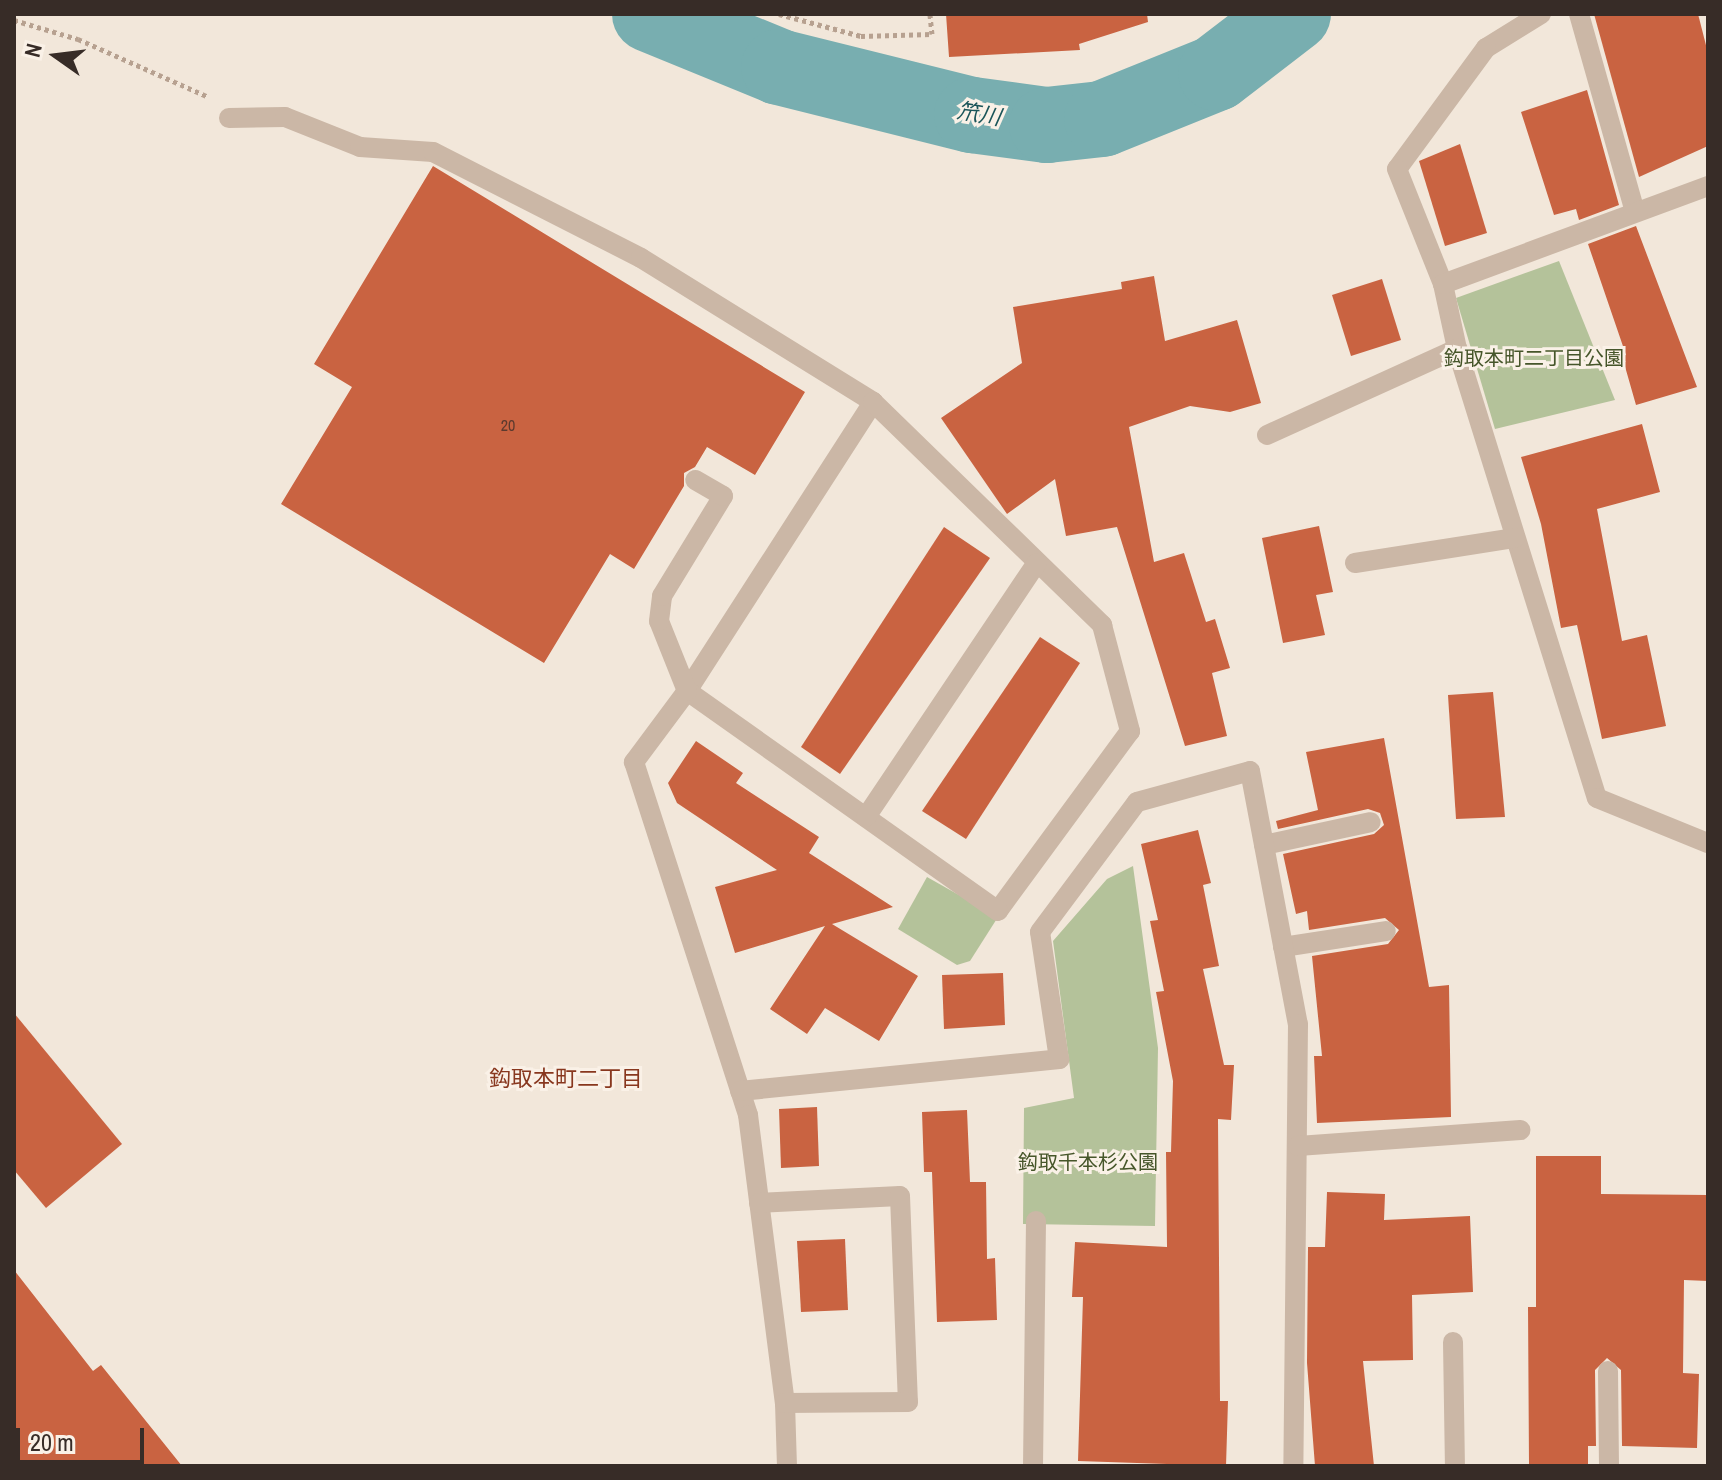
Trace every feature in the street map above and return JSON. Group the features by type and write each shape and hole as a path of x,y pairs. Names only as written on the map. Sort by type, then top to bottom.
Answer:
{"street":[{"path":"1541,14 1486,48 1397,169 1443,284 1457,349 1597,798 1708,843"},
{"path":"1579,14 1635,212"},
{"path":"229,118 285,117 360,147 433,152 641,258 873,402 1102,625 1130,731 998,911 687,691 659,621 662,596 723,496 695,480"},
{"path":"1443,284 1708,186"},
{"path":"1267,435 1457,349"},
{"path":"787,1466 785,1403 759,1203 740,1091 634,762 687,691 873,402"},
{"path":"1355,563 1515,538"},
{"path":"866,817 1037,563"},
{"path":"740,1091 1059,1059 1040,932 1137,802 1250,771 1298,1024 1293,1466"},
{"path":"1264,845 1371,822"},
{"path":"1283,947 1386,931"},
{"path":"1298,1146 1520,1130"},
{"path":"759,1203 900,1196 908,1402 785,1403"},
{"path":"1033,1466 1036,1221"},
{"path":"1453,1342 1455,1466"},
{"path":"1608,1371 1609,1466"}],"path":[{"path":"779,14 861,36 932,34 930,14"},
{"path":"14,20 78,39 207,95 229,118"}],"green space":[{"name":"鈎取本町二丁目公園","path":"1559,261 1615,400 1495,429 1456,298"},
{"name":"鈎取千本杉公園","path":"1133,866 1158,1048 1155,1226 1023,1224 1024,1108 1074,1098 1053,941 1107,879"},
{"path":"927,877 998,917 970,961 957,965 898,929"}],"building":[{"path":"946,14 1147,14 1148,22 1079,44 1080,50 949,57"},
{"path":"1594,14 1698,14 1708,53 1708,146 1639,177"},
{"path":"1587,90 1619,205 1579,220 1576,209 1554,215 1521,112"},
{"path":"1460,144 1487,233 1445,246 1419,161"},
{"path":"433,166 805,392 755,475 707,447 695,467 684,473 684,486 634,569 610,554 544,663 281,504 352,387 314,364"},
{"path":"1636,226 1697,387 1636,405 1622,356 1626,355 1588,244"},
{"path":"1154,276 1165,341 1237,320 1261,403 1230,412 1190,406 1129,427 1154,562 1184,553 1206,622 1215,619 1230,668 1212,673 1227,736 1185,746 1117,527 1066,536 1055,479 1007,514 941,418 1022,363 1013,307 1122,289 1121,282"},
{"path":"1382,279 1401,340 1351,356 1332,295"},
{"path":"1642,424 1660,492 1597,509 1622,641 1647,635 1666,726 1602,739 1577,625 1561,628 1541,524 1521,457"},
{"path":"1319,526 1333,592 1316,595 1325,635 1283,643 1262,538"},
{"path":"944,527 990,558 840,774 801,747"},
{"path":"1040,637 1080,663 966,839 922,811"},
{"path":"1493,692 1505,817 1456,819 1448,695"},
{"path":"1384,738 1429,987 1449,985 1451,1117 1317,1123 1314,1056 1322,1056 1312,956 1388,944 1399,930 1385,918 1309,930 1307,911 1296,914 1283,854 1374,834 1384,825 1380,813 1368,809 1278,829 1276,821 1318,810 1306,752"},
{"path":"696,741 743,773 736,783 819,837 809,853 893,907 832,924 918,976 879,1041 825,1008 807,1034 770,1009 825,926 735,953 715,887 777,870 677,803 668,783"},
{"path":"1198,830 1211,883 1203,885 1219,966 1203,969 1224,1065 1234,1065 1231,1120 1218,1119 1220,1401 1228,1401 1226,1466 1078,1461 1083,1297 1072,1297 1075,1242 1167,1247 1166,1152 1171,1152 1173,1081 1156,992 1164,991 1150,921 1158,920 1141,844"},
{"path":"1003,973 1005,1025 944,1029 942,975"},
{"path":"14,1013 122,1144 46,1208 14,1170"},
{"path":"817,1107 819,1166 781,1168 779,1109"},
{"path":"967,1110 970,1182 986,1182 987,1259 995,1258 997,1320 937,1322 932,1172 924,1172 922,1112"},
{"path":"1536,1156 1601,1156 1601,1194 1708,1195 1708,1281 1684,1280 1683,1373 1699,1374 1697,1448 1622,1446 1621,1370 1607,1358 1595,1370 1596,1446 1588,1446 1588,1466 1529,1466 1528,1307 1536,1307"},
{"path":"1327,1192 1385,1194 1384,1220 1470,1216 1473,1292 1412,1295 1413,1360 1363,1361 1374,1466 1315,1466 1307,1363 1308,1247 1325,1247"},
{"path":"845,1239 848,1310 801,1312 797,1241"},
{"path":"14,1270 93,1371 101,1365 182,1466 14,1466"}],"waterway":[{"name":"笊川","path":"650,14 779,67 972,115 1047,125 1102,119 1216,73 1293,14"}],"district":[{"name":"鈎取本町二丁目","path":"566,1079"}]}
